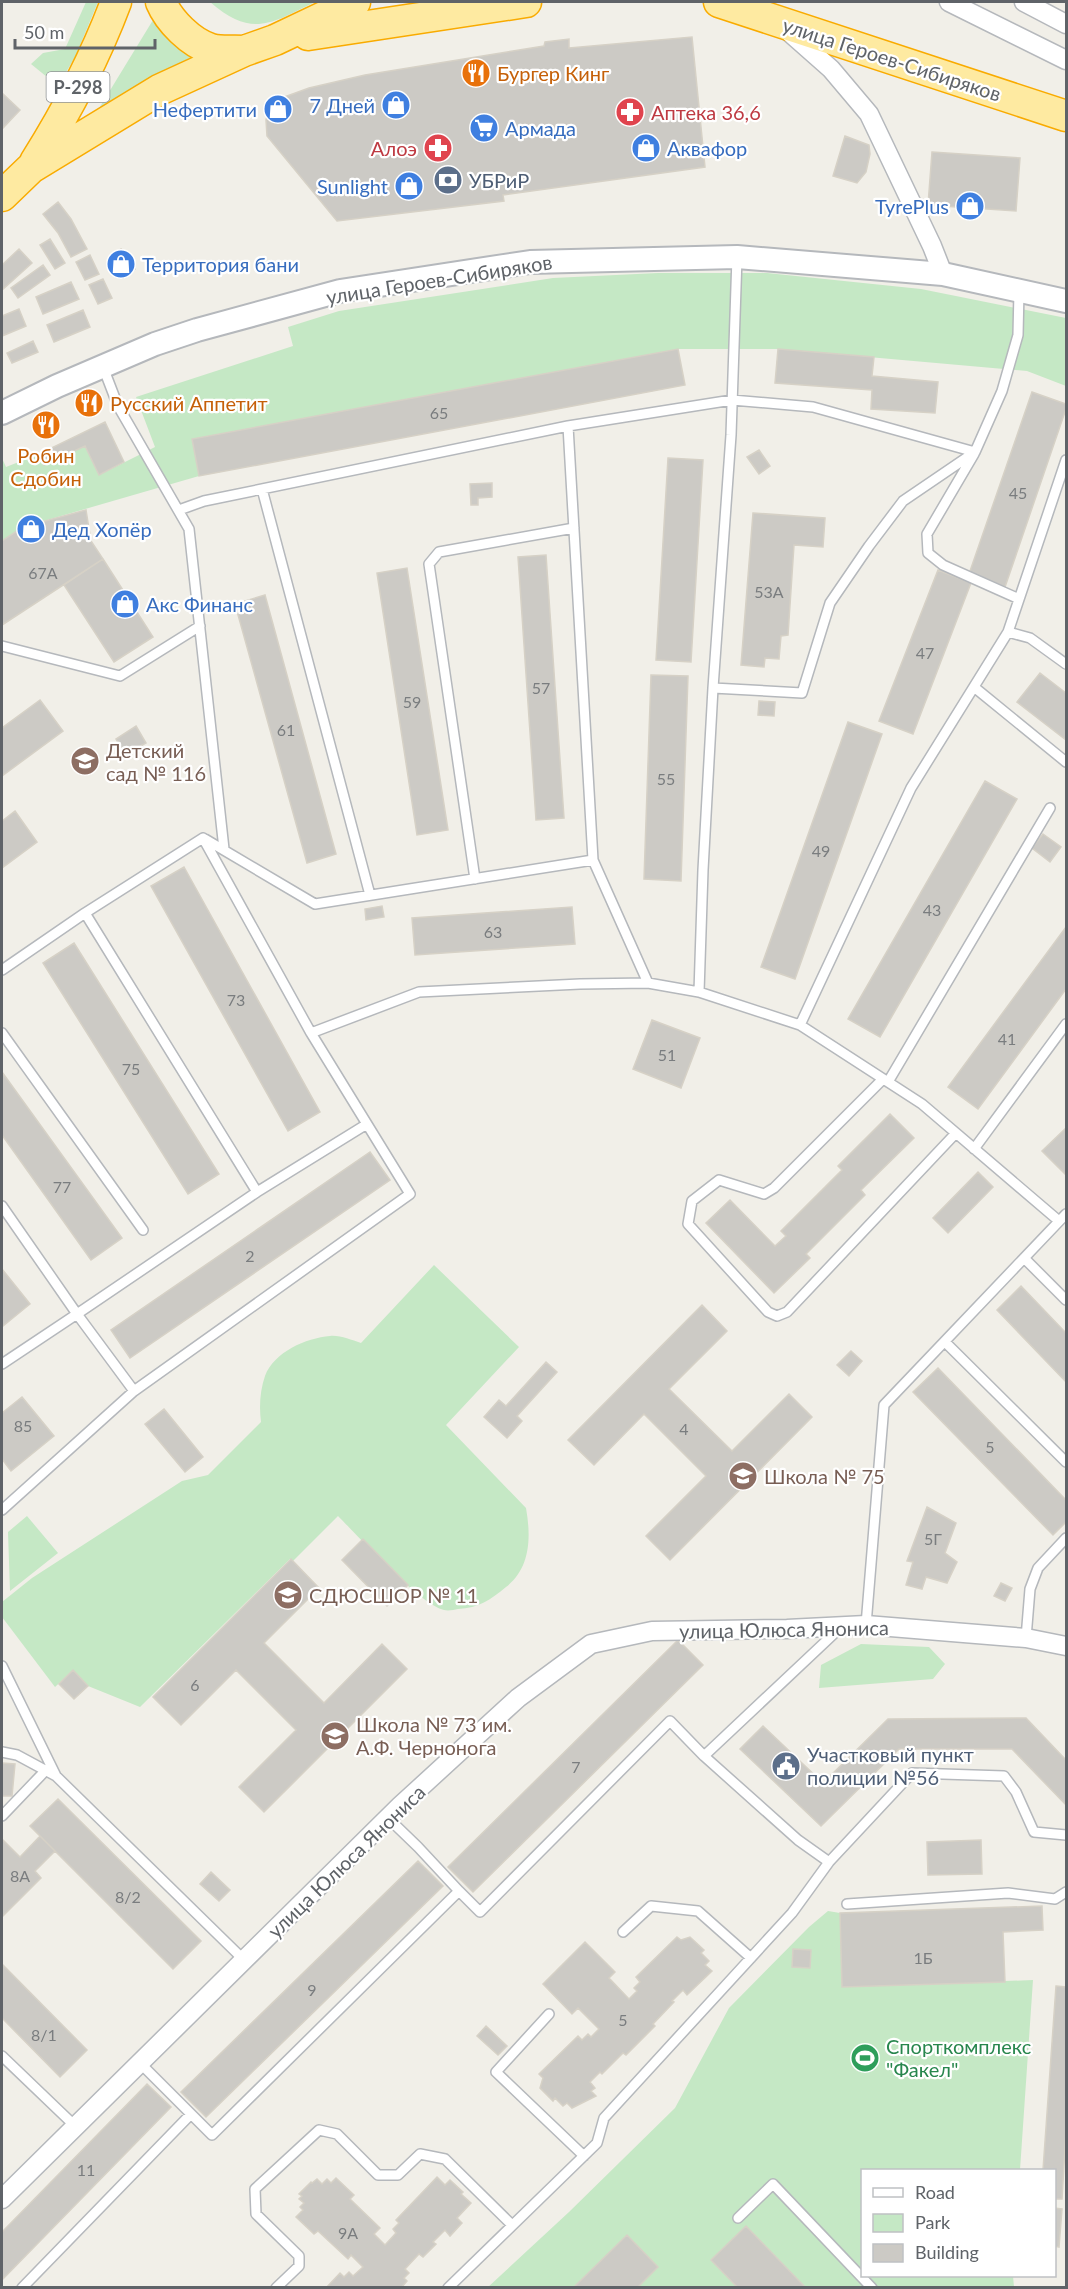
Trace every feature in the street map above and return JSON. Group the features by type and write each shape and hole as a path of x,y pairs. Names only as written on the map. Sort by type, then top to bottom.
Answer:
{"highway":[{"name":"Р-298","path":"31,168 66,111 104,33 116,2"},
{"path":"161,2 188,36 212,49 244,51"},
{"name":"Р-298","path":"2,196 31,168 159,90 244,51 275,40 355,2"},
{"path":"275,40 526,2"},
{"name":"улица Героев-Сибиряков","path":"719,2 1066,116"}],"street":[{"path":"949,2 1066,60"},
{"path":"1024,2 1066,24"},
{"path":"777,22 831,69 869,114 943,274"},
{"name":"улица Героев-Сибиряков","path":"2,412 155,344 197,330 340,291 530,262 737,256 943,274 1066,301"},
{"name":"улица Юлюса Янониса","path":"2,2199 388,1818 518,1698 591,1644 652,1631 866,1625 1026,1638 1066,1646"}],"lane":[{"path":"699,992 713,688 732,400 737,256"},
{"path":"1019,291 1018,334 1002,391 975,452 927,534 928,553 943,565 1019,599"},
{"path":"103,367 118,405 189,529 224,849"},
{"path":"178,510 204,501 568,426 732,400 813,407 975,452"},
{"path":"568,426 593,860 648,983"},
{"path":"713,688 802,693 830,603 869,546 903,501 975,452"},
{"path":"800,1025 912,788 1008,632 1066,460"},
{"path":"262,489 370,895"},
{"path":"475,879 429,564 439,552 574,528"},
{"path":"2,646 120,676 200,626"},
{"path":"1008,632 1030,638 1066,664"},
{"path":"974,687 1066,762"},
{"path":"956,1133 788,1312 777,1316 768,1312 688,1224 692,1201 719,1180 764,1194 774,1188 886,1081 1050,808"},
{"path":"203,838 315,904 593,860"},
{"path":"2,970 85,913 203,838"},
{"path":"2,1510 134,1391 410,1194 311,1033 203,838"},
{"path":"85,913 257,1192"},
{"path":"311,1033 419,992 648,983 699,992 800,1025 922,1104 1059,1221"},
{"path":"974,1149 1066,1024"},
{"path":"2,1033 143,1230"},
{"path":"2,1364 257,1192 367,1124"},
{"path":"2,1206 134,1391"},
{"path":"866,1625 884,1405 1066,1214"},
{"path":"1024,1258 1066,1300"},
{"path":"945,1342 1066,1462"},
{"path":"1026,1638 1030,1589 1038,1568 1066,1538"},
{"path":"704,1756 842,1626"},
{"path":"2,1666 56,1776"},
{"path":"388,1818 480,1912 670,1722 704,1756 798,1840 829,1862"},
{"path":"2,1752 17,1755 56,1776 244,1960"},
{"path":"2,1815 46,1770"},
{"path":"448,2288 597,2143 604,2118 792,1913 829,1862 912,1773 1004,1776 1016,1792 1034,1832 1066,1835"},
{"path":"2,1803 13,1804"},
{"path":"140,2063 212,2135 459,1891"},
{"path":"847,1904 1008,1893 1055,1899 1066,1892"},
{"path":"623,1932 651,1906 698,1911 751,1958"},
{"path":"549,2014 496,2073 584,2156"},
{"path":"2,2056 75,2126"},
{"path":"22,2288 191,2114"},
{"path":"276,2288 299,2266 299,2256 256,2214 255,2189 319,2130 337,2134 378,2175 398,2175 420,2154 445,2159 512,2225"},
{"path":"738,2218 773,2184 861,2276"},
{"path":"862,2277 872,2288"}],"green space":[{"path":"86,2 98,2 76,55 58,86 31,64 43,53 65,49"},
{"path":"210,2 315,2 273,21 250,24 225,13"},
{"path":"153,20 176,47 192,57 147,79 95,115"},
{"path":"658,273 767,273 921,289 1066,318 1066,386 1027,371 778,349 678,349 192,439 199,476 23,527 2,541 2,458 6,467 39,454 44,465 85,446 99,475 155,447 136,397 293,346 288,327 339,311 553,278"},
{"path":"434,1265 519,1347 446,1425 526,1508 527,1551 525,1561 514,1579 495,1596 478,1605 444,1610 420,1596 405,1583 338,1516 293,1561 290,1559 140,1707 88,1686 73,1670 55,1687 2,1617 2,1602 32,1578 182,1481 208,1475 261,1422 260,1405 265,1376 269,1367 283,1353 301,1343 321,1337 338,1336 361,1343"},
{"path":"27,1516 58,1553 10,1591 8,1532"},
{"path":"861,1644 929,1647 945,1664 933,1679 819,1688 821,1665"},
{"name":"Спорткомплекс \"Факел\"","path":"828,1911 840,1913 843,1987 1033,1980 1020,2169 861,2169 861,2277 1013,2277 1014,2287 487,2288 569,2212 675,2108 729,2008 809,1927"}],"building":[{"name":"Армада","path":"692,37 705,167 503,195 504,201 337,221 267,136 266,120 269,108 279,99 309,88 365,75 544,46 545,42 569,39 569,48"},
{"path":"2,93 20,110 2,129"},
{"path":"845,136 869,145 870,154 866,172 857,183 833,176"},
{"path":"932,152 1020,158 1016,211 928,205"},
{"path":"58,202 71,219 87,249 71,257 58,233 43,214"},
{"path":"50,239 65,263 55,269 40,245"},
{"path":"19,249 32,263 2,290 2,265"},
{"path":"121,249 135,269 123,278 108,259"},
{"path":"90,255 99,274 85,280 76,262"},
{"path":"43,265 50,275 18,298 11,288"},
{"path":"103,279 112,298 98,304 89,285"},
{"path":"71,282 79,299 43,314 36,297"},
{"path":"19,309 26,326 2,336 2,316"},
{"path":"83,310 90,327 54,342 47,325"},
{"path":"33,341 38,352 12,363 7,353"},
{"path":"678,349 685,385 199,476 192,439"},
{"path":"778,349 874,357 872,376 938,382 935,413 871,409 872,390 775,383"},
{"path":"1032,392 1066,404 1066,409 1005,587 969,574"},
{"path":"105,422 124,462 99,475 85,446 44,465 39,454"},
{"path":"759,450 770,466 759,474 747,457"},
{"path":"668,458 703,460 691,662 656,660"},
{"path":"492,483 492,497 478,498 478,505 471,505 470,484"},
{"path":"86,510 91,541 103,559 2,625 2,541 23,527"},
{"path":"753,513 825,518 823,547 794,545 788,635 781,636 779,659 765,658 764,667 741,665"},
{"path":"546,555 564,818 536,820 518,557"},
{"path":"103,559 153,637 114,662 64,585"},
{"path":"407,568 448,830 417,835 377,573"},
{"path":"938,570 971,583 913,734 879,721"},
{"path":"265,595 336,854 307,863 235,604"},
{"path":"1040,673 1066,693 1066,740 1017,702"},
{"path":"651,675 688,676 681,881 644,879"},
{"path":"40,700 63,731 2,776 2,728"},
{"path":"759,701 775,702 774,716 758,715"},
{"path":"848,722 882,734 795,979 761,967"},
{"path":"136,726 146,743 125,755 116,739"},
{"path":"985,781 1017,799 880,1037 848,1019"},
{"path":"15,811 37,842 2,868 2,821"},
{"path":"1043,834 1061,847 1050,862 1032,848"},
{"path":"184,867 320,1112 288,1131 151,886"},
{"path":"382,906 384,917 366,920 365,909"},
{"path":"572,907 575,944 415,955 412,918"},
{"path":"1066,927 1066,989 978,1109 948,1087"},
{"path":"74,943 219,1174 188,1194 43,963"},
{"path":"652,1020 700,1038 681,1088 633,1069"},
{"path":"2,1072 122,1238 91,1260 2,1135"},
{"path":"890,1114 914,1138 861,1190 865,1195 806,1254 810,1258 774,1293 706,1223 730,1200 775,1246 786,1236 781,1231 842,1170 838,1166"},
{"path":"1066,1128 1066,1175 1042,1151"},
{"path":"370,1152 390,1180 130,1358 111,1330"},
{"path":"978,1172 993,1187 948,1233 933,1218"},
{"path":"2,1269 30,1304 3,1326 2,1325"},
{"path":"1021,1286 1066,1333 1066,1382 997,1310"},
{"path":"702,1305 727,1331 669,1389 732,1451 789,1394 812,1417 670,1560 646,1536 706,1476 644,1414 594,1465 568,1440"},
{"path":"851,1351 862,1361 849,1376 837,1365"},
{"path":"546,1362 557,1372 517,1416 522,1421 507,1438 484,1417 499,1400 506,1406"},
{"path":"938,1368 1066,1500 1066,1522 1053,1535 913,1392"},
{"path":"22,1397 54,1436 11,1471 2,1459 2,1413"},
{"path":"164,1409 203,1457 185,1472 145,1424"},
{"path":"927,1507 956,1523 945,1553 957,1562 947,1583 926,1577 922,1589 906,1585 913,1562 907,1561"},
{"path":"363,1539 408,1585 387,1606 342,1560"},
{"path":"291,1559 319,1588 264,1643 324,1703 382,1644 407,1669 264,1812 239,1787 296,1730 236,1670 181,1725 153,1697"},
{"path":"1001,1583 1012,1588 1005,1601 994,1596"},
{"path":"678,1640 703,1665 473,1892 448,1867"},
{"path":"73,1670 88,1686 74,1699 59,1684"},
{"path":"1026,1718 1066,1760 1066,1805 1012,1749 899,1749 821,1826 740,1749 763,1726 823,1783 888,1719"},
{"path":"2,1763 15,1764 12,1796 2,1796"},
{"path":"58,1799 201,1941 173,1969 30,1826"},
{"path":"40,1836 55,1851 35,1871 41,1878 2,1917 2,1839 20,1857"},
{"path":"981,1840 982,1874 928,1875 927,1842"},
{"path":"418,1861 443,1886 206,2117 181,2092"},
{"path":"211,1872 230,1890 219,1901 200,1884"},
{"path":"1042,1906 1043,1930 1003,1932 1005,1982 842,1987 840,1913"},
{"path":"677,1937 681,1940 690,1937 704,1950 701,1953 709,1961 705,1965 712,1971 687,1995 683,1990 653,2024 655,2026 626,2055 623,2053 602,2074 600,2072 590,2082 595,2088 591,2091 596,2096 572,2108 567,2103 563,2106 555,2098 553,2101 540,2088 543,2078 539,2074 578,2036 582,2040 588,2034 591,2037 599,2029 578,2008 572,2014 543,1984 585,1942 615,1972 609,1978 629,1999 637,1991 634,1988 640,1982 636,1977"},
{"path":"793,1949 811,1950 810,1968 792,1967"},
{"path":"2,1964 87,2050 60,2077 2,2018"},
{"path":"1056,1986 1066,1987 1066,2131 1062,2199 1056,2199 1056,2169 1043,2169"},
{"path":"486,2026 507,2046 498,2055 477,2036"},
{"path":"147,2084 171,2107 2,2280 2,2232"},
{"path":"437,2177 445,2185 450,2180 471,2203 457,2218 462,2223 450,2236 445,2230 433,2242 436,2244 423,2257 419,2254 405,2269 409,2273 404,2278 407,2281 401,2288 326,2288 340,2273 344,2277 349,2272 353,2276 363,2267 351,2255 348,2259 318,2231 314,2234 296,2217 303,2210 300,2207 304,2203 299,2199 302,2196 299,2194 311,2182 317,2179 322,2184 327,2179 331,2183 336,2178 354,2195 350,2199 380,2228 374,2234 385,2245 396,2233 393,2229 399,2223 396,2220"},
{"path":"1056,2208 1062,2209 1059,2247 1056,2246"},
{"path":"746,2226 806,2288 738,2288 711,2260"},
{"path":"627,2235 658,2267 637,2288 573,2288"}],"place":[{"name":"Бургер Кинг","path":"476,73"},
{"name":"7 Дней","path":"396,105"},
{"name":"Нефертити","path":"278,109"},
{"name":"Аптека 36,6","path":"630,112"},
{"name":"Армада","path":"484,128"},
{"name":"Алоэ","path":"438,148"},
{"name":"Аквафор","path":"646,148"},
{"name":"УБРиР","path":"448,180"},
{"name":"Sunlight","path":"409,186"},
{"name":"TyrePlus","path":"970,206"},
{"name":"Территория бани","path":"121,264"},
{"name":"Русский Аппетит","path":"89,403"},
{"name":"Робин Сдобин","path":"46,425"},
{"name":"Дед Хопёр","path":"31,529"},
{"name":"Акс Финанс","path":"125,604"},
{"name":"Детский сад № 116","path":"85,761"},
{"name":"Школа № 75","path":"743,1476"},
{"name":"СДЮСШОР № 11","path":"288,1595"},
{"name":"Школа № 73 им. А.Ф. Чернонога","path":"335,1736"},
{"name":"Участковый пункт полиции №56","path":"786,1766"},
{"name":"Спорткомплекс \"Факел\"","path":"865,2058"}]}
